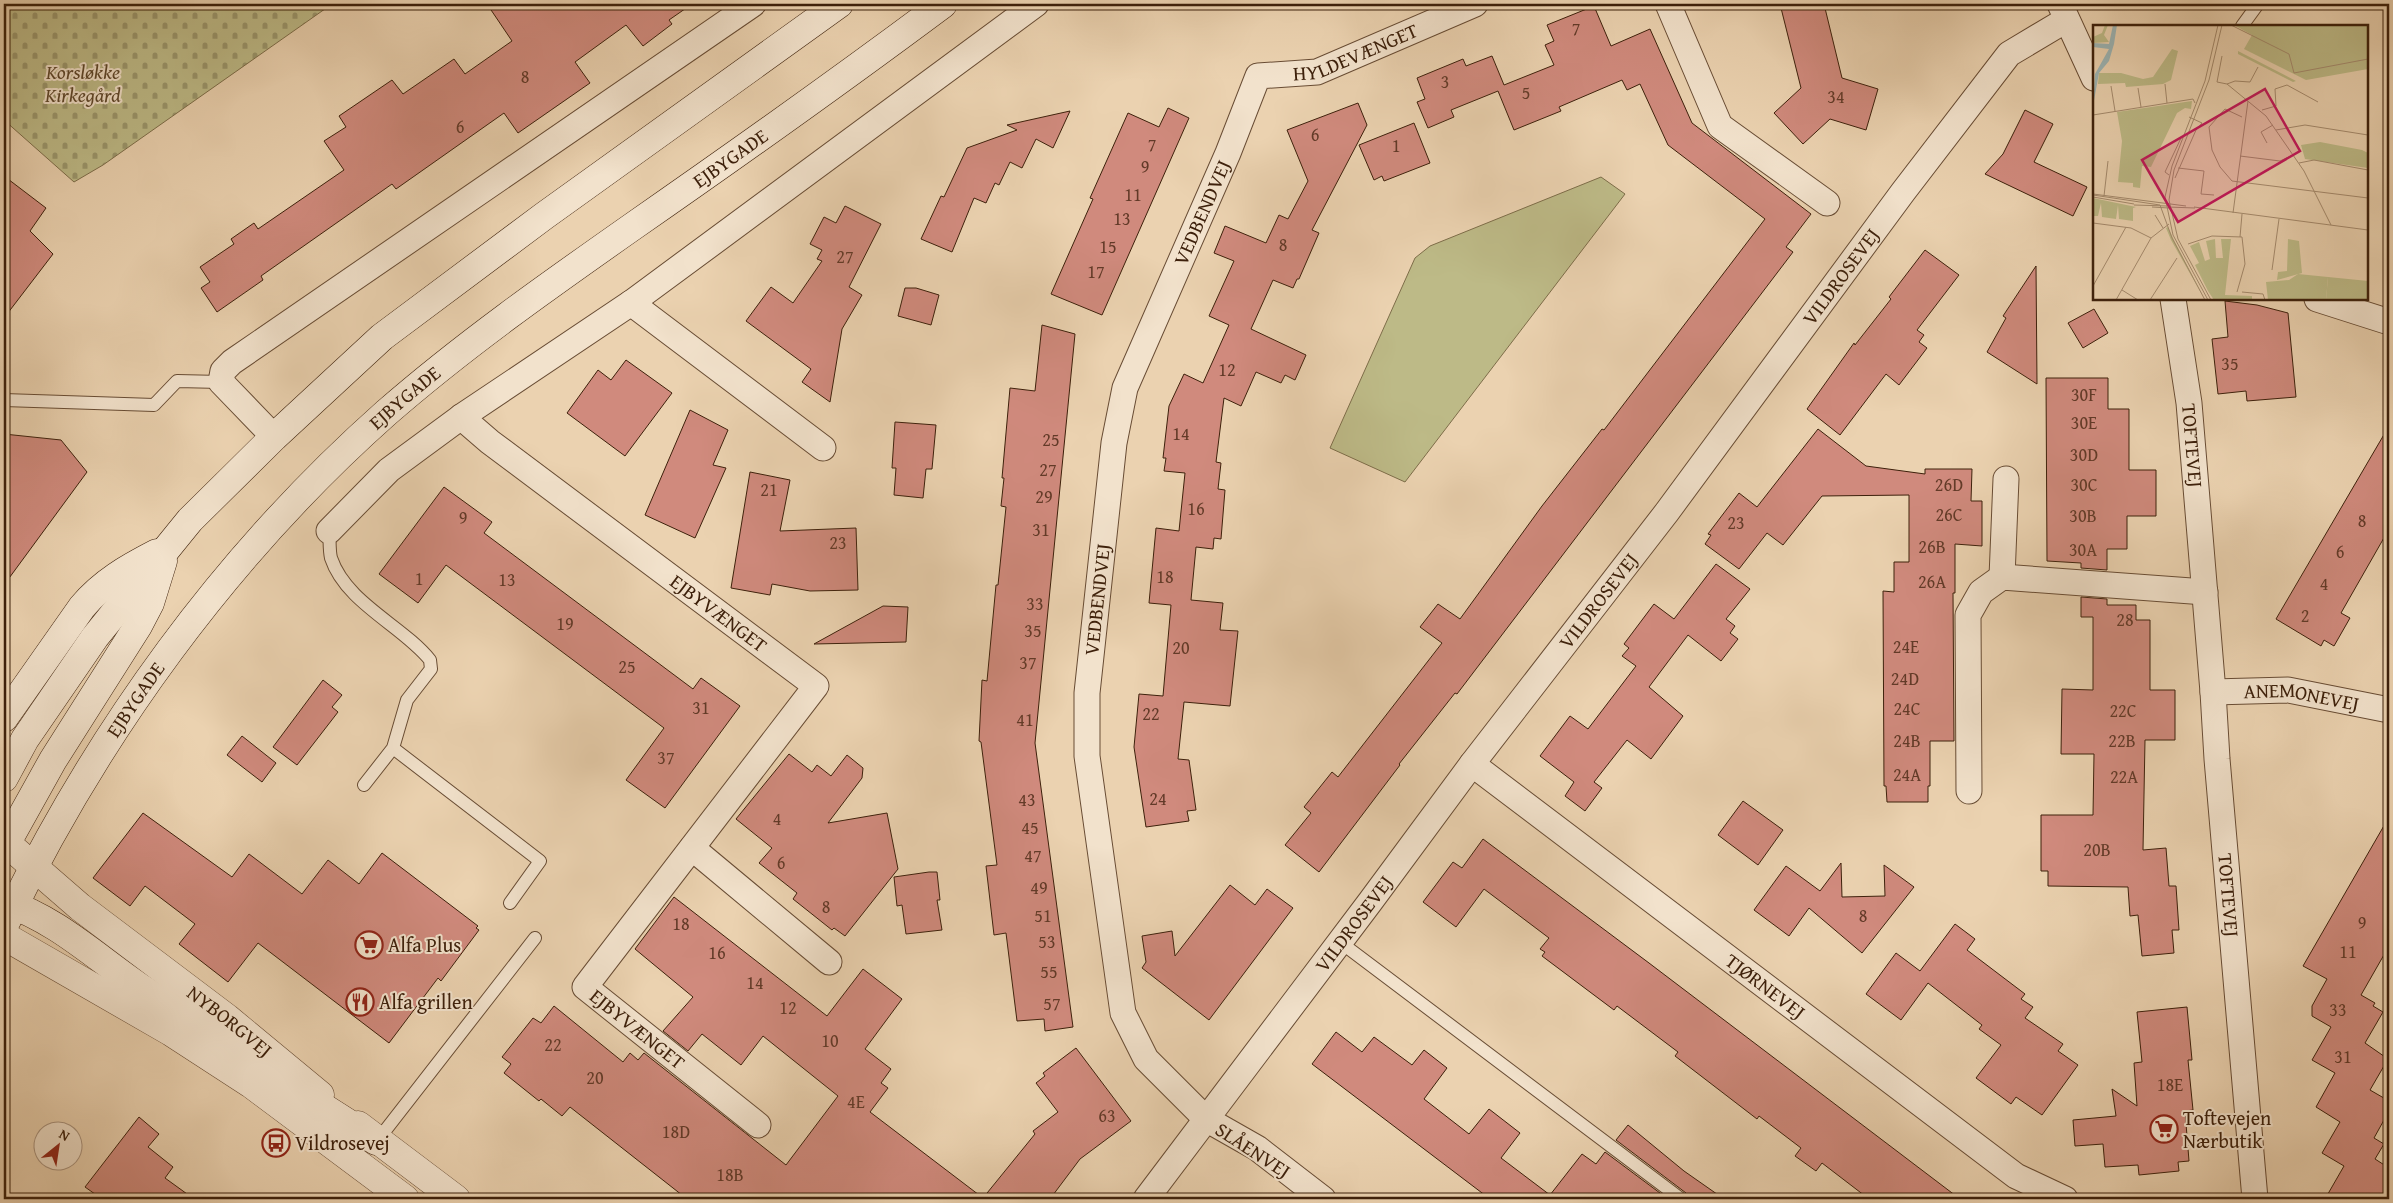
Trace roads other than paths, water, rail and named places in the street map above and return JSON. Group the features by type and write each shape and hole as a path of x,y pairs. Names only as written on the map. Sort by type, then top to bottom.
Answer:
{"main road":[{"path":"4,778 25,739 94,637 190,520 274,437 382,337 544,216 839,4"},
{"name":"EJBYGADE","path":"6,904 33,866 64,810 117,727 192,622 260,539 323,472 432,375 508,315 740,151 943,4"},
{"path":"4,718 82,607 96,591 129,568 167,548"},
{"path":"4,844 52,760 138,626 150,603 167,548"},
{"name":"NYBORGVEJ","path":"4,844 101,924 227,1018 376,1141 456,1199"},
{"path":"6,904 67,934 111,968 216,1039 376,1141"},
{"name":"NYBORGVEJ","path":"4,936 171,1032 243,1079 405,1199"}],"street":[{"path":"274,437 220,382 224,371 232,362 753,4"},
{"path":"329,531 389,470 460,417 631,304 1036,4"},
{"name":"HYLDEVÆNGET","path":"1258,76 1317,72 1475,4"},
{"path":"1668,4 1720,126 1827,204"},
{"path":"2063,12 2093,76"},
{"name":"VILDROSEVEJ","path":"1146,1199 1472,764 1667,512 1903,192 2010,54 2063,12"},
{"name":"VEDBENDVEJ","path":"1206,1120 1146,1059 1123,1013 1087,756 1088,693 1114,443 1125,388 1228,153 1258,76"},
{"name":"TOFTEVEJ","path":"2173,300 2189,403 2217,759 2255,1199"},
{"path":"2321,300 2389,322"},
{"path":"631,304 823,448"},
{"name":"EJBYVÆNGET","path":"460,417 490,442 816,686 585,987 758,1125"},
{"path":"2002,577 2006,479"},
{"path":"1969,791 1968,616 1980,592 2002,577 2205,592"},
{"name":"ANEMONEVEJ","path":"2213,692 2288,690 2389,710"},
{"name":"TJØRNEVEJ","path":"1472,764 2016,1176 2065,1199"},
{"path":"692,848 829,962"},
{"name":"SLÅENVEJ","path":"1206,1120 1257,1148 1323,1199"}],"lane":[{"path":"2243,25 2258,4"},
{"path":"4,400 154,405 177,381 220,382"},
{"path":"329,531 331,557 338,571 353,591 430,660 430,669 407,700 393,748 364,785"},
{"path":"393,748 540,861 510,903"},
{"path":"376,1141 535,938"},
{"path":"1340,942 1681,1199"}],"place":[{"name":"Alfa Plus","path":"369,945"},
{"name":"Alfa grillen","path":"360,1002"},
{"name":"Toftevejen Nærbutik","path":"2164,1129"},
{"name":"Vildrosevej","path":"276,1143"}],"park label":[{"name":"Korsløkke Kirkegård","path":"83,84"}]}
